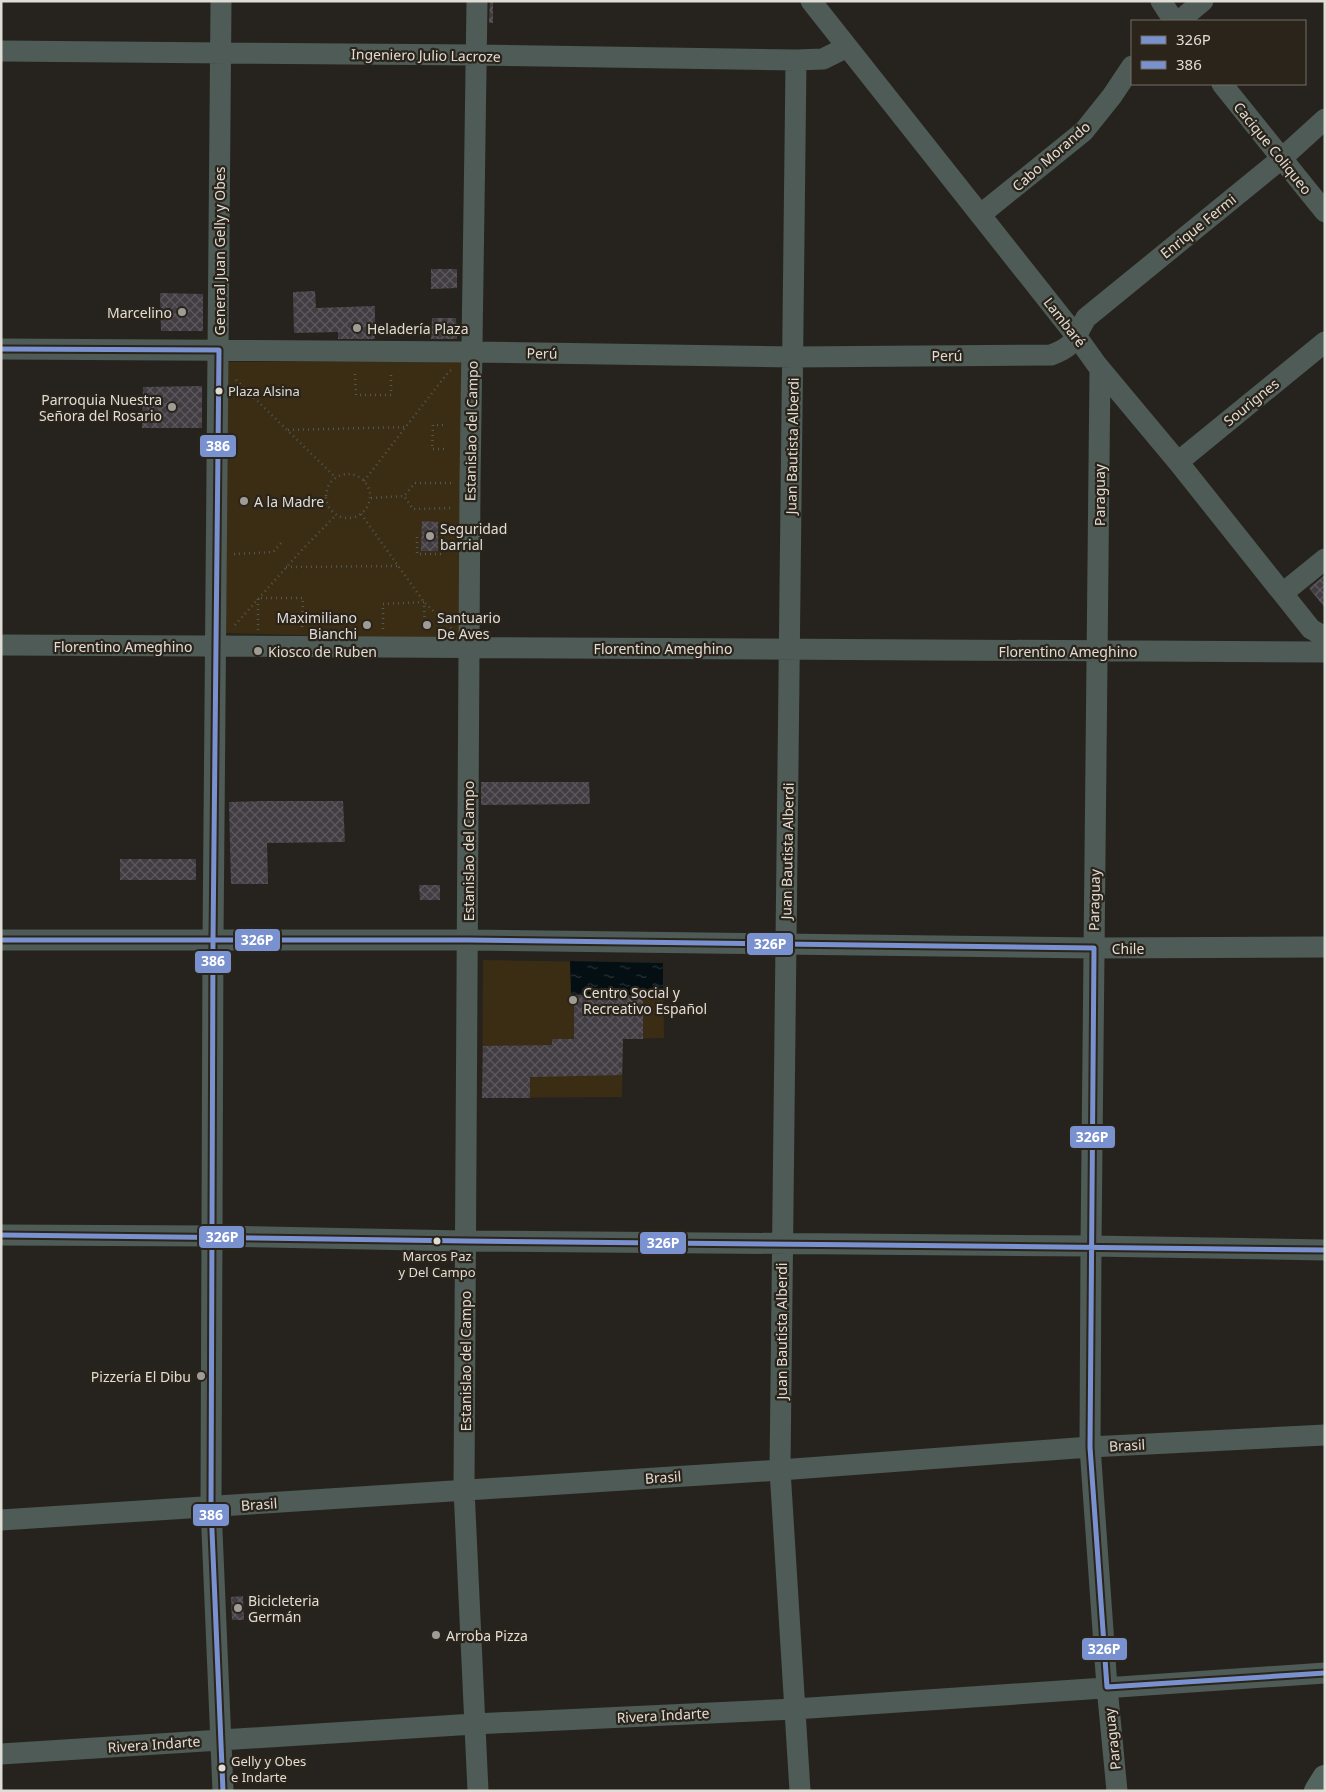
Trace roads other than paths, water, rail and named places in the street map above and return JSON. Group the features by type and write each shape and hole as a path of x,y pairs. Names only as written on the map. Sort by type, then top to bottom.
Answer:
{"main road":[{"path":"1317,1791 1325,1778"}],"street":[{"name":"General Juan Gelly y Obes","path":"221,1 213,941 211,1507 223,1791"},
{"name":"Estanislao del Campo","path":"477,1 470,482 464,1490 478,1791"},
{"path":"1161,1 1173,20"},
{"path":"1180,20 1203,1"},
{"name":"Lambaré","path":"820,4 847,47 1077,337 1100,369 1178,462 1311,629 1325,637"},
{"name":"Ingeniero Julio Lacroze","path":"1,51 796,60 823,59 847,47"},
{"name":"Juan Bautista Alberdi","path":"796,60 780,1470 800,1791"},
{"name":"Cabo Morando","path":"980,215 1084,131 1112,96 1131,68"},
{"name":"Cacique Coliqueo","path":"1223,85 1325,212"},
{"name":"Enrique Fermi","path":"1077,337 1086,318 1281,159 1325,119"},
{"name":"Perú","path":"1,348 793,357 1051,355 1064,350 1077,337"},
{"name":"Sourignes","path":"1178,462 1325,342"},
{"name":"Paraguay","path":"1100,369 1090,1448 1107,1687 1117,1791"},
{"path":"1283,593 1325,559"},
{"name":"Florentino Ameghino","path":"1,645 1325,652"},
{"name":"Chile","path":"1,940 468,940 786,946 1325,947"},
{"path":"1,1235 1325,1250"},
{"name":"Brasil","path":"1,1520 780,1470 1090,1448 1325,1435"},
{"name":"Rivera Indarte","path":"1,1754 474,1724 795,1709 1325,1673"}],"water":[{"path":"570,961 663,963 663,995 571,995"}],"place":[{"name":"Marcelino","path":"182,312"},
{"name":"Heladería Plaza","path":"357,328"},
{"name":"Plaza Alsina","path":"219,391"},
{"name":"Parroquia Nuestra Señora del Rosario","path":"172,407"},
{"name":"A la Madre","path":"244,501"},
{"name":"Seguridad barrial","path":"430,536"},
{"name":"Maximiliano Bianchi","path":"367,625"},
{"name":"Santuario De Aves","path":"427,625"},
{"name":"Kiosco de Ruben","path":"258,651"},
{"name":"Centro Social y Recreativo Español","path":"573,1000"},
{"name":"Marcos Paz y Del Campo","path":"437,1241"},
{"name":"Pizzería El Dibu","path":"201,1376"},
{"name":"Bicicleteria Germán","path":"238,1608"},
{"name":"Arroba Pizza","path":"436,1635"},
{"name":"Gelly y Obes e Indarte","path":"222,1768"}]}
